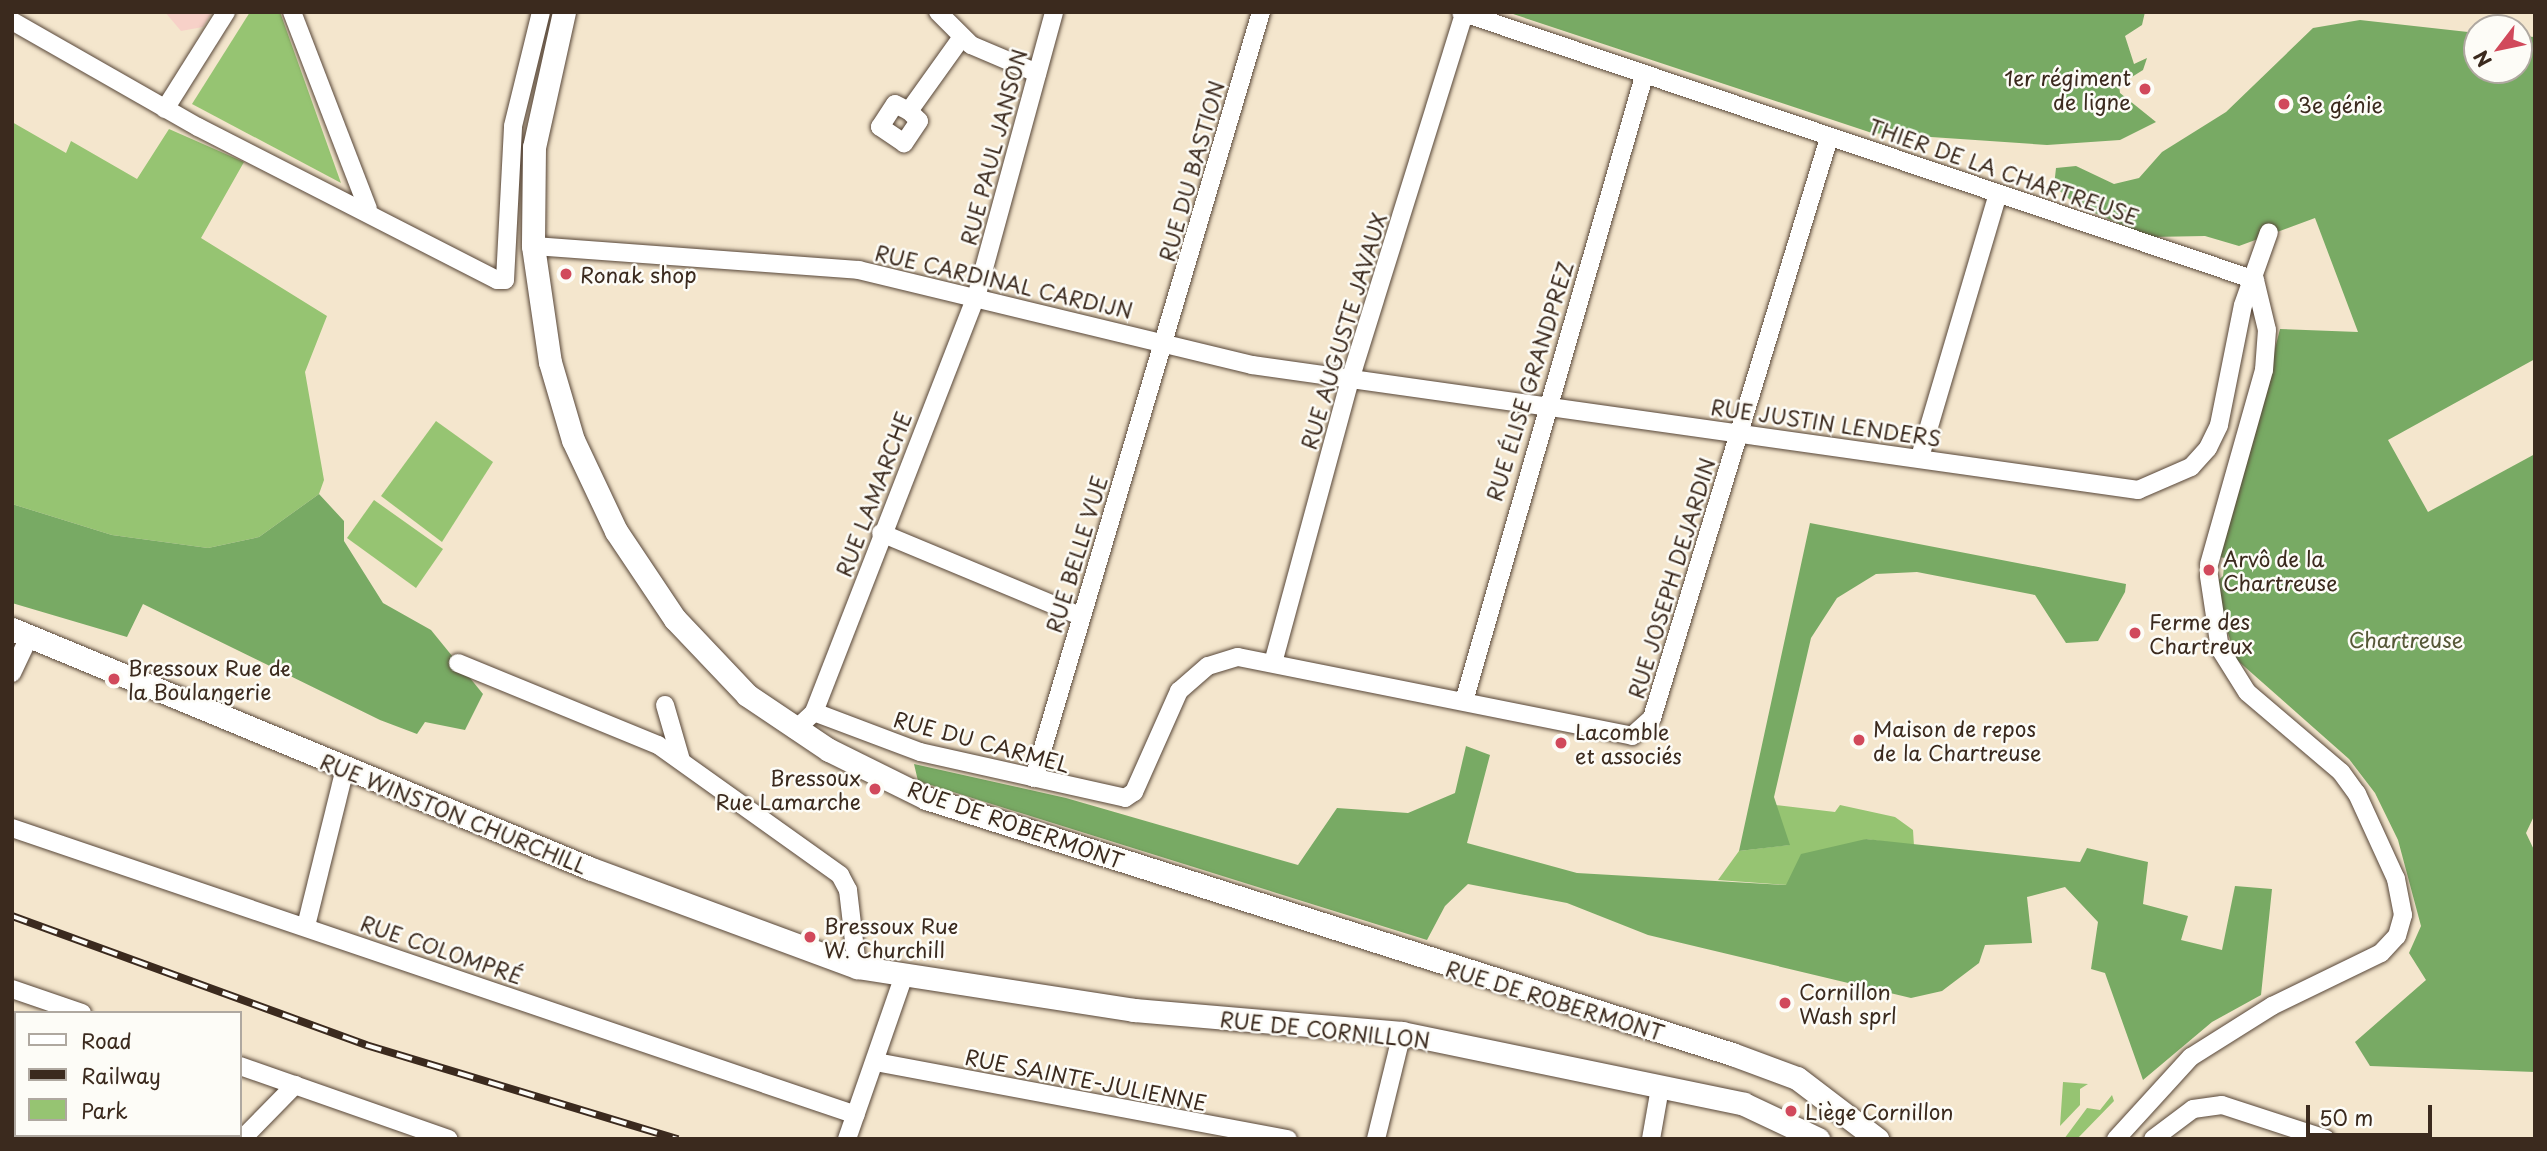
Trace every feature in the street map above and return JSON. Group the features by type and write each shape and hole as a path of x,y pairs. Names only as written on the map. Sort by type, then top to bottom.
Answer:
{"main road":[{"name":"RUE DE ROBERMONT","path":"564,12 534,147 533,246 550,362 573,440 616,531 696,644 747,695 795,730 926,798 1797,1078 1877,1139"},
{"name":"RUE WINSTON CHURCHILL","path":"21,632 345,768 857,967 903,978"},
{"name":"RUE DE CORNILLON","path":"903,978 1134,1010 1402,1033 1744,1104 1818,1139"}],"street":[{"path":"166,109 226,12"},
{"path":"292,12 368,209"},
{"path":"12,21 166,109 505,280 513,126 541,12"},
{"path":"938,12 962,37 1037,73"},
{"name":"RUE PAUL JANSON","path":"977,294 1054,12"},
{"name":"RUE DU BASTION","path":"1165,343 1261,12"},
{"name":"THIER DE LA CHARTREUSE","path":"1462,13 1829,138 1911,159 1998,194 2255,280"},
{"name":"RUE AUGUSTE JAVAUX","path":"1273,663 1350,380 1462,13"},
{"path":"909,111 962,37"},
{"name":"RUE ÉLISE GRANDPREZ","path":"1464,701 1545,404 1644,76"},
{"name":"RUE JOSEPH DEJARDIN","path":"1125,799 1192,675 1224,659 1273,663 1618,735 1632,736 1648,723 1829,138"},
{"path":"1920,457 1998,194"},
{"name":"RUE JUSTIN LENDERS","path":"1252,365 1545,404 2138,490 2171,479 2191,467 2219,425 2243,305 2255,280 2269,232"},
{"name":"RUE CARDINAL CARDIJN","path":"533,246 859,270 977,294 1252,365"},
{"path":"2116,1139 2191,1057 2273,1006 2381,953 2398,936 2403,915 2396,879 2357,794 2341,772 2247,692 2220,649 2209,570 2264,370 2267,330 2255,280"},
{"name":"RUE LAMARCHE","path":"814,712 881,533 977,294"},
{"name":"RUE BELLE VUE","path":"1034,778 1080,616 1165,343"},
{"path":"881,533 1080,616"},
{"path":"12,673 21,632"},
{"path":"458,663 657,745 840,875 848,890 857,967"},
{"path":"665,705 681,760"},
{"path":"795,730 814,712"},
{"name":"RUE DU CARMEL","path":"814,712 920,752 1125,799"},
{"path":"306,926 345,768"},
{"name":"RUE COLOMPRÉ","path":"12,828 856,1115"},
{"path":"847,1139 903,978"},
{"path":"12,989 59,1009"},
{"path":"1376,1139 1402,1033"},
{"name":"RUE SAINTE-JULIENNE","path":"876,1062 1288,1139"},
{"path":"242,1067 422,1134 449,1139"},
{"path":"242,1139 295,1085"},
{"path":"1651,1139 1660,1088"},
{"path":"2153,1139 2193,1109 2222,1105 2326,1139"}],"shaded area":[{"path":"165,12 212,12 203,27 181,31"}],"green space":[{"path":"250,12 280,12 341,183 192,104"},
{"path":"1507,12 2145,12 2142,25 2125,36 2134,64 2147,58 2143,70 2119,85 2120,93 2156,122 2120,140 2047,145 1872,133"},
{"name":"Chartreuse","path":"2360,20 2463,31 2463,84 2533,84 2535,37 2535,359 2388,440 2428,512 2535,454 2535,814 2526,833 2535,852 2535,1072 2370,1066 2355,1042 2426,980 2409,953 2421,926 2398,840 2375,793 2349,759 2237,660 2212,586 2223,576 2225,558 2213,556 2248,455 2280,329 2358,332 2315,218 2239,246 2205,236 2151,237 2076,205 2054,186 2056,168 2076,166 2114,184 2139,178 2162,152 2226,112 2313,28"},
{"path":"12,122 66,153 71,141 137,179 169,129 244,162 201,238 327,316 305,372 324,480 319,494 259,537 208,548 112,535 12,504"},
{"path":"436,421 493,462 442,542 381,496"},
{"path":"319,494 344,521 344,541 383,603 431,630 483,694 465,730 425,722 417,734 380,720 143,604 127,637 12,603 12,504 112,535 208,548 259,537"},
{"path":"374,500 443,549 416,588 347,538"},
{"path":"1810,523 2126,584 2125,592 2098,641 2066,643 2035,595 1917,572 1876,574 1837,598 1811,638 1774,797 1790,845 1739,851"},
{"path":"1466,746 1490,755 1467,843 1577,873 1786,885 1801,854 1866,839 2080,862 2087,848 2148,862 2143,904 2188,916 2181,940 2222,950 2235,886 2272,889 2261,995 2212,1022 2143,1080 2105,973 2091,969 2098,922 2065,887 2027,897 2032,943 1985,945 1979,963 1942,991 1911,998 1648,935 1567,903 1468,884 1445,906 1427,940 918,781 914,764 1066,798 1298,865 1337,808 1408,813 1455,793"},
{"path":"1775,805 1835,812 1840,805 1895,817 1913,830 1914,846 1866,839 1787,885 1718,880 1739,851 1789,845"},
{"path":"2063,1082 2088,1084 2080,1089 2080,1105 2060,1126"},
{"path":"2112,1095 2114,1101 2077,1139 2064,1139 2087,1108 2100,1110"}],"railway":[{"path":"12,916 366,1045 678,1139"}],"place":[{"name":"1er régiment de ligne","path":"2145,89"},
{"name":"3e génie","path":"2284,104"},
{"name":"Ronak shop","path":"566,274"},
{"name":"Arvô de la Chartreuse","path":"2209,570"},
{"name":"Ferme des Chartreux","path":"2135,633"},
{"name":"Bressoux Rue de la Boulangerie","path":"114,679"},
{"name":"Maison de repos de la Chartreuse","path":"1859,740"},
{"name":"Lacomble et associés","path":"1561,743"},
{"name":"Bressoux Rue Lamarche","path":"875,789"},
{"name":"Bressoux Rue W. Churchill","path":"810,937"},
{"name":"Cornillon Wash sprl","path":"1785,1003"},
{"name":"Liège Cornillon","path":"1791,1111"}]}
